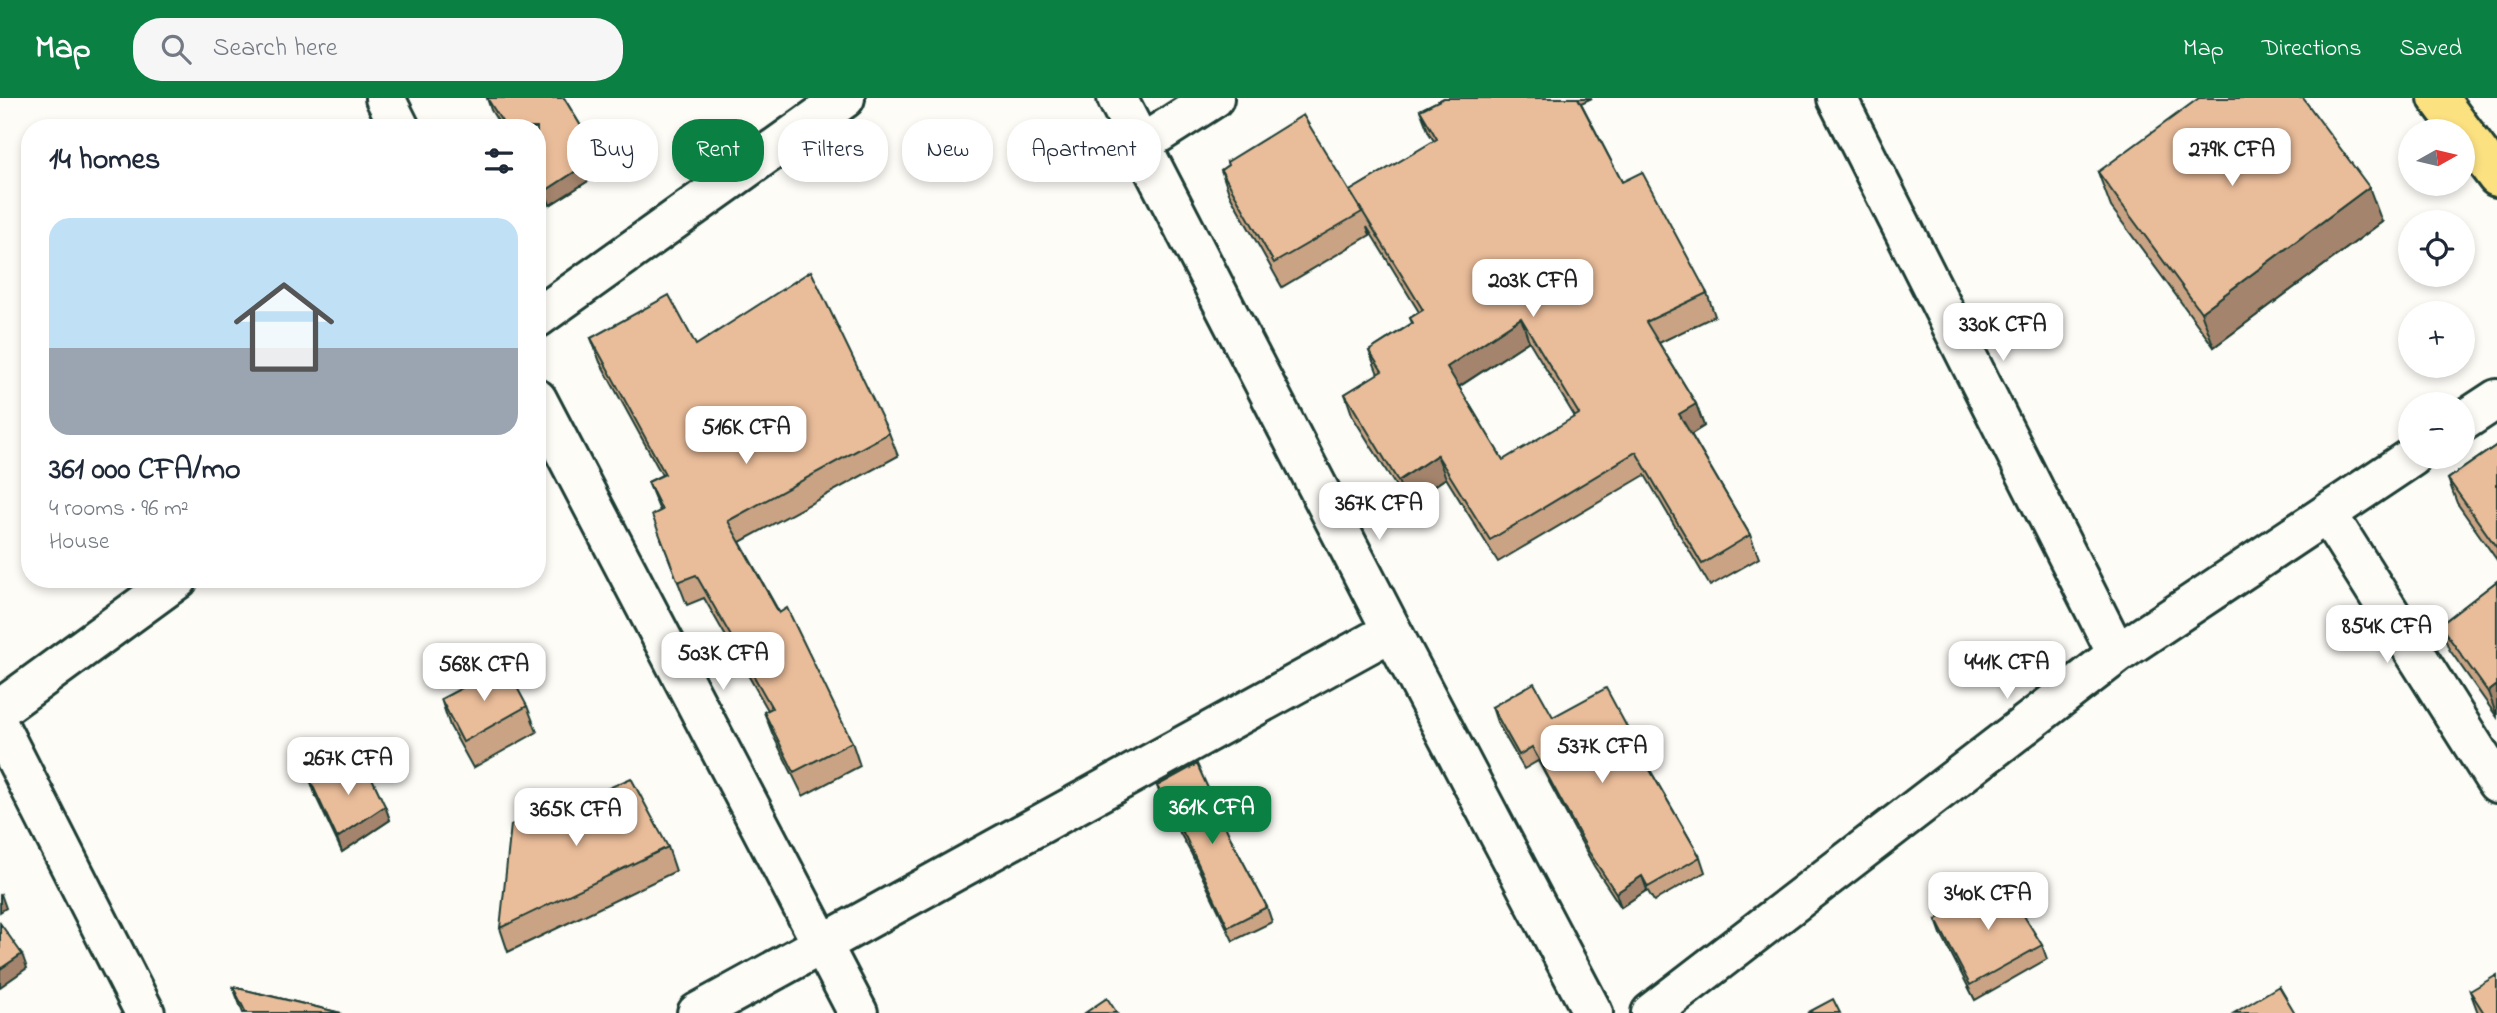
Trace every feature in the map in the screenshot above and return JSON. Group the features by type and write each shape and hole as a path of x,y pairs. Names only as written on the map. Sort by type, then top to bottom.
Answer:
{"highway":[{"path":"2438,98 2497,177"}],"street":[{"path":"385,98 396,119"},
{"path":"546,312 845,98"},
{"path":"1117,98 1128,119"},
{"path":"1161,132 1214,98"},
{"path":"1837,98 2117,654"},
{"path":"1161,181 1392,631 1593,1013"},
{"path":"2475,413 2497,398"},
{"path":"546,415 858,1013"},
{"path":"1651,1013 2117,654 2398,467"},
{"path":"2328,515 2497,783"},
{"path":"0,709 166,588"},
{"path":"697,1013 1392,631"},
{"path":"0,728 145,1013"}],"building":[{"path":"487,98 564,98 577,119 567,119 567,177 546,190 546,119 500,119"},
{"path":"1444,98 1578,98 1622,182 1642,172 1707,293 1646,322 1696,404 1679,414 1750,535 1702,564 1636,452 1490,540 1437,455 1398,481 1345,394 1382,371 1369,351 1413,323 1410,318 1423,310 1350,191 1437,139 1420,110","holes":["1521,318 1579,414 1503,460 1447,367"]},
{"path":"2199,98 2303,98 2369,187 2201,312 2098,172"},
{"path":"1303,115 1362,212 1274,263 1221,170 1228,165 1227,162"},
{"path":"811,271 889,433 728,521 779,613 787,608 852,742 794,772 764,712 772,708 696,575 678,582 652,515 662,510 648,482 665,474 591,338 669,295 696,345"},
{"path":"2497,445 2497,548 2448,479 2462,469 2475,469 2475,460"},
{"path":"2497,581 2497,685 2488,692 2440,625"},
{"path":"505,665 527,706 463,742 441,699"},
{"path":"1534,683 1553,717 1606,688 1700,857 1648,887 1642,876 1616,893 1589,852 1532,747 1519,755 1492,707"},
{"path":"363,759 385,806 337,838 311,782"},
{"path":"1197,764 1231,839 1267,907 1228,927 1186,838 1157,786"},
{"path":"631,778 668,847 500,928 511,825 557,803 560,810"},
{"path":"2000,877 2042,945 1970,985 1936,920"},
{"path":"0,923 22,954 0,969"},
{"path":"2497,975 2497,1013 2484,1013 2470,991"},
{"path":"2279,986 2295,1013 2234,1013"},
{"path":"233,987 341,1013 246,1013"},
{"path":"1107,998 1117,1013 1085,1013"},
{"path":"1833,999 1840,1013 1807,1013"}]}
